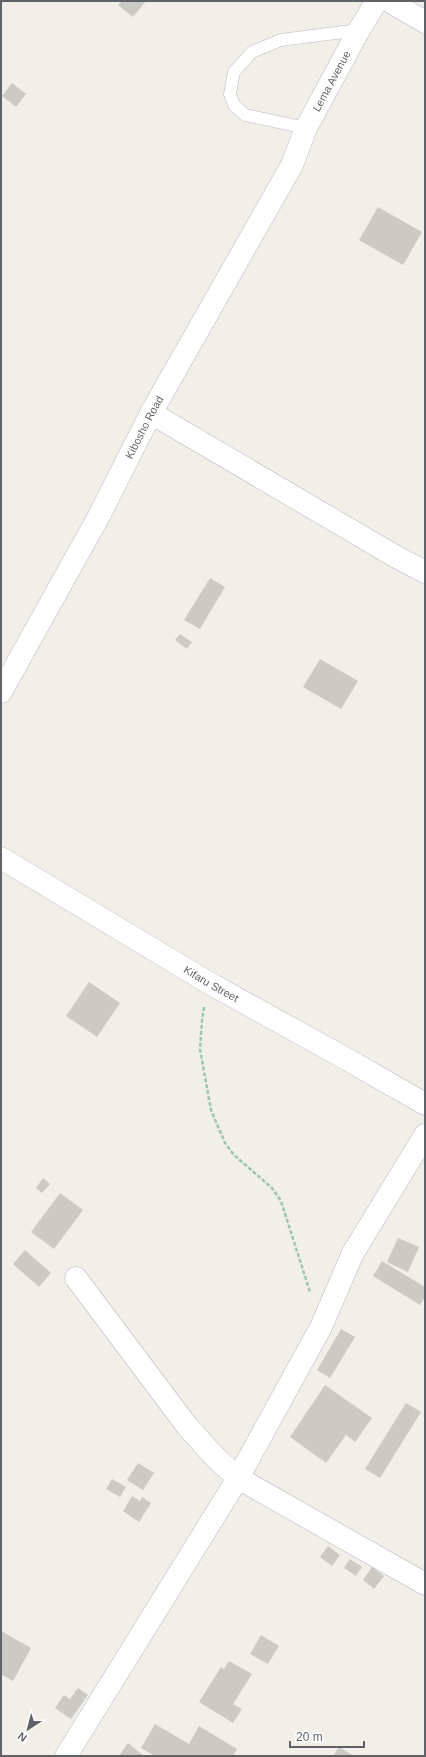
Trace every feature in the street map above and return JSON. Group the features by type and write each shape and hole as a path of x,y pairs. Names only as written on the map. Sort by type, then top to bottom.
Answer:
{"street":[{"name":"Lema Avenue","path":"292,165 306,128 359,30 377,1"},
{"path":"389,1 425,22"},
{"name":"Kibosho Road","path":"1,692 98,516 151,413 292,165"},
{"path":"151,413 393,555 425,572"},
{"name":"Kifaru Street","path":"1,858 209,983 425,1104"},
{"path":"66,1756 238,1478 321,1327 353,1253 425,1135"},
{"path":"76,1278 187,1426 216,1458 238,1478 425,1584"}],"lane":[{"path":"306,128 245,115 234,105 230,94 234,72 252,52 281,40 359,30"}],"path":[{"path":"209,983 202,1022 200,1049 212,1110 225,1143 229,1149 272,1188 281,1201 321,1327"}],"building":[{"path":"122,1 146,1 133,17 118,5"},
{"path":"12,83 26,94 16,107 2,96"},
{"path":"378,207 422,232 403,265 359,240"},
{"path":"210,578 225,587 200,629 184,620"},
{"path":"180,634 192,642 187,649 175,640"},
{"path":"320,659 358,681 341,709 303,687"},
{"path":"89,982 120,1003 97,1037 66,1016"},
{"path":"43,1178 50,1184 42,1193 36,1188"},
{"path":"60,1193 83,1210 54,1249 31,1232"},
{"path":"398,1238 419,1247 408,1272 387,1262"},
{"path":"25,1250 51,1273 39,1287 13,1264"},
{"path":"382,1261 425,1287 425,1297 420,1305 373,1276"},
{"path":"341,1329 355,1337 330,1378 317,1370"},
{"path":"325,1385 372,1418 355,1442 346,1435 326,1463 290,1437"},
{"path":"406,1403 421,1412 380,1478 365,1469"},
{"path":"138,1463 154,1473 143,1490 127,1480"},
{"path":"112,1479 126,1487 120,1497 106,1489"},
{"path":"132,1496 140,1501 142,1497 151,1503 139,1522 123,1511"},
{"path":"328,1546 340,1555 332,1566 320,1557"},
{"path":"350,1559 362,1567 356,1576 344,1568"},
{"path":"372,1567 384,1576 374,1589 363,1580"},
{"path":"1,1631 31,1648 13,1681 1,1674"},
{"path":"261,1635 279,1646 268,1664 250,1654"},
{"path":"229,1661 252,1674 233,1704 242,1709 233,1723 199,1702 221,1667 224,1669"},
{"path":"78,1688 88,1695 71,1719 55,1708 64,1695 70,1699"},
{"path":"155,1724 189,1744 199,1726 237,1749 233,1756 155,1756 141,1748"},
{"path":"128,1743 144,1756 119,1756"},
{"path":"339,1747 354,1756 333,1756"}]}
